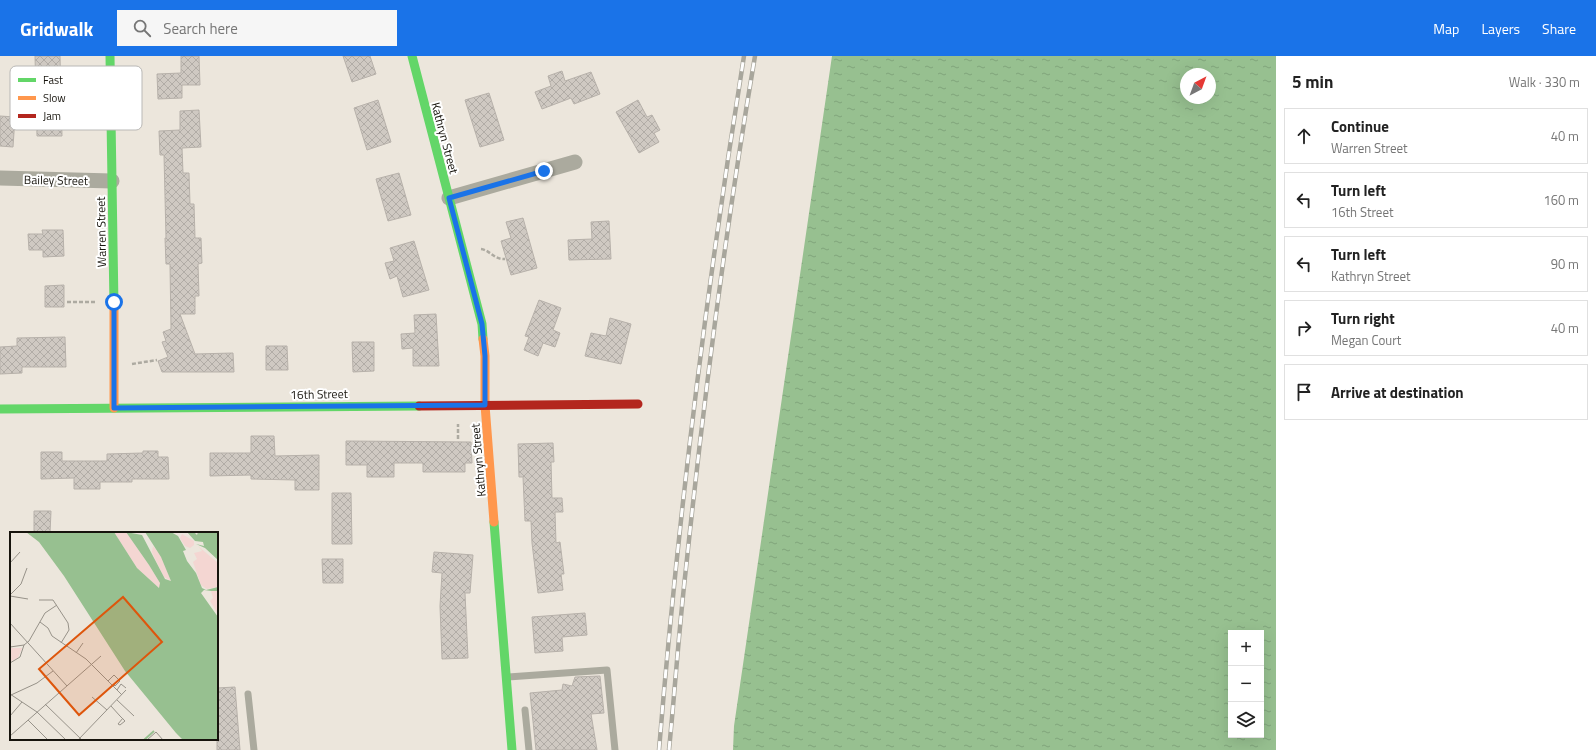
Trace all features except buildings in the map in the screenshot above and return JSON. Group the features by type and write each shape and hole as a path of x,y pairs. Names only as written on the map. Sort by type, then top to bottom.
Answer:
{"street":[{"name":"Warren Street","path":"110,56 110,66"},
{"name":"Kathryn Street","path":"412,56 482,324 485,356 485,405 512,750"},
{"name":"Warren Street","path":"111,130 114,408"},
{"path":"449,198 575,162"},
{"name":"Bailey Street","path":"0,178 112,181"},
{"name":"16th Street","path":"0,409 638,404"}],"lane":[{"path":"506,677 607,670 615,750"},
{"path":"248,694 254,750"},
{"path":"525,710 529,750"}],"path":[{"path":"67,302 114,302"},
{"path":"114,364 138,364 157,360"}],"water":[{"path":"832,56 1276,56 1276,750 733,750 734,726"}],"railway":[{"path":"659,750 684,489 706,315 744,56"},
{"path":"669,750 693,504 708,376 725,248 755,56"}],"traffic: fast":[{"path":"110,56 110,66"},
{"path":"412,56 482,324 483,339"},
{"path":"111,130 114,306"},
{"path":"0,409 419,406"},
{"path":"494,522 512,750"}],"traffic: slow":[{"path":"114,306 114,408"},
{"path":"483,339 485,356 485,405 494,522"}],"traffic: jam":[{"path":"419,406 638,404"}],"route":[{"path":"114,302 114,408 485,405 485,356 482,324 449,198 544,171"}]}
